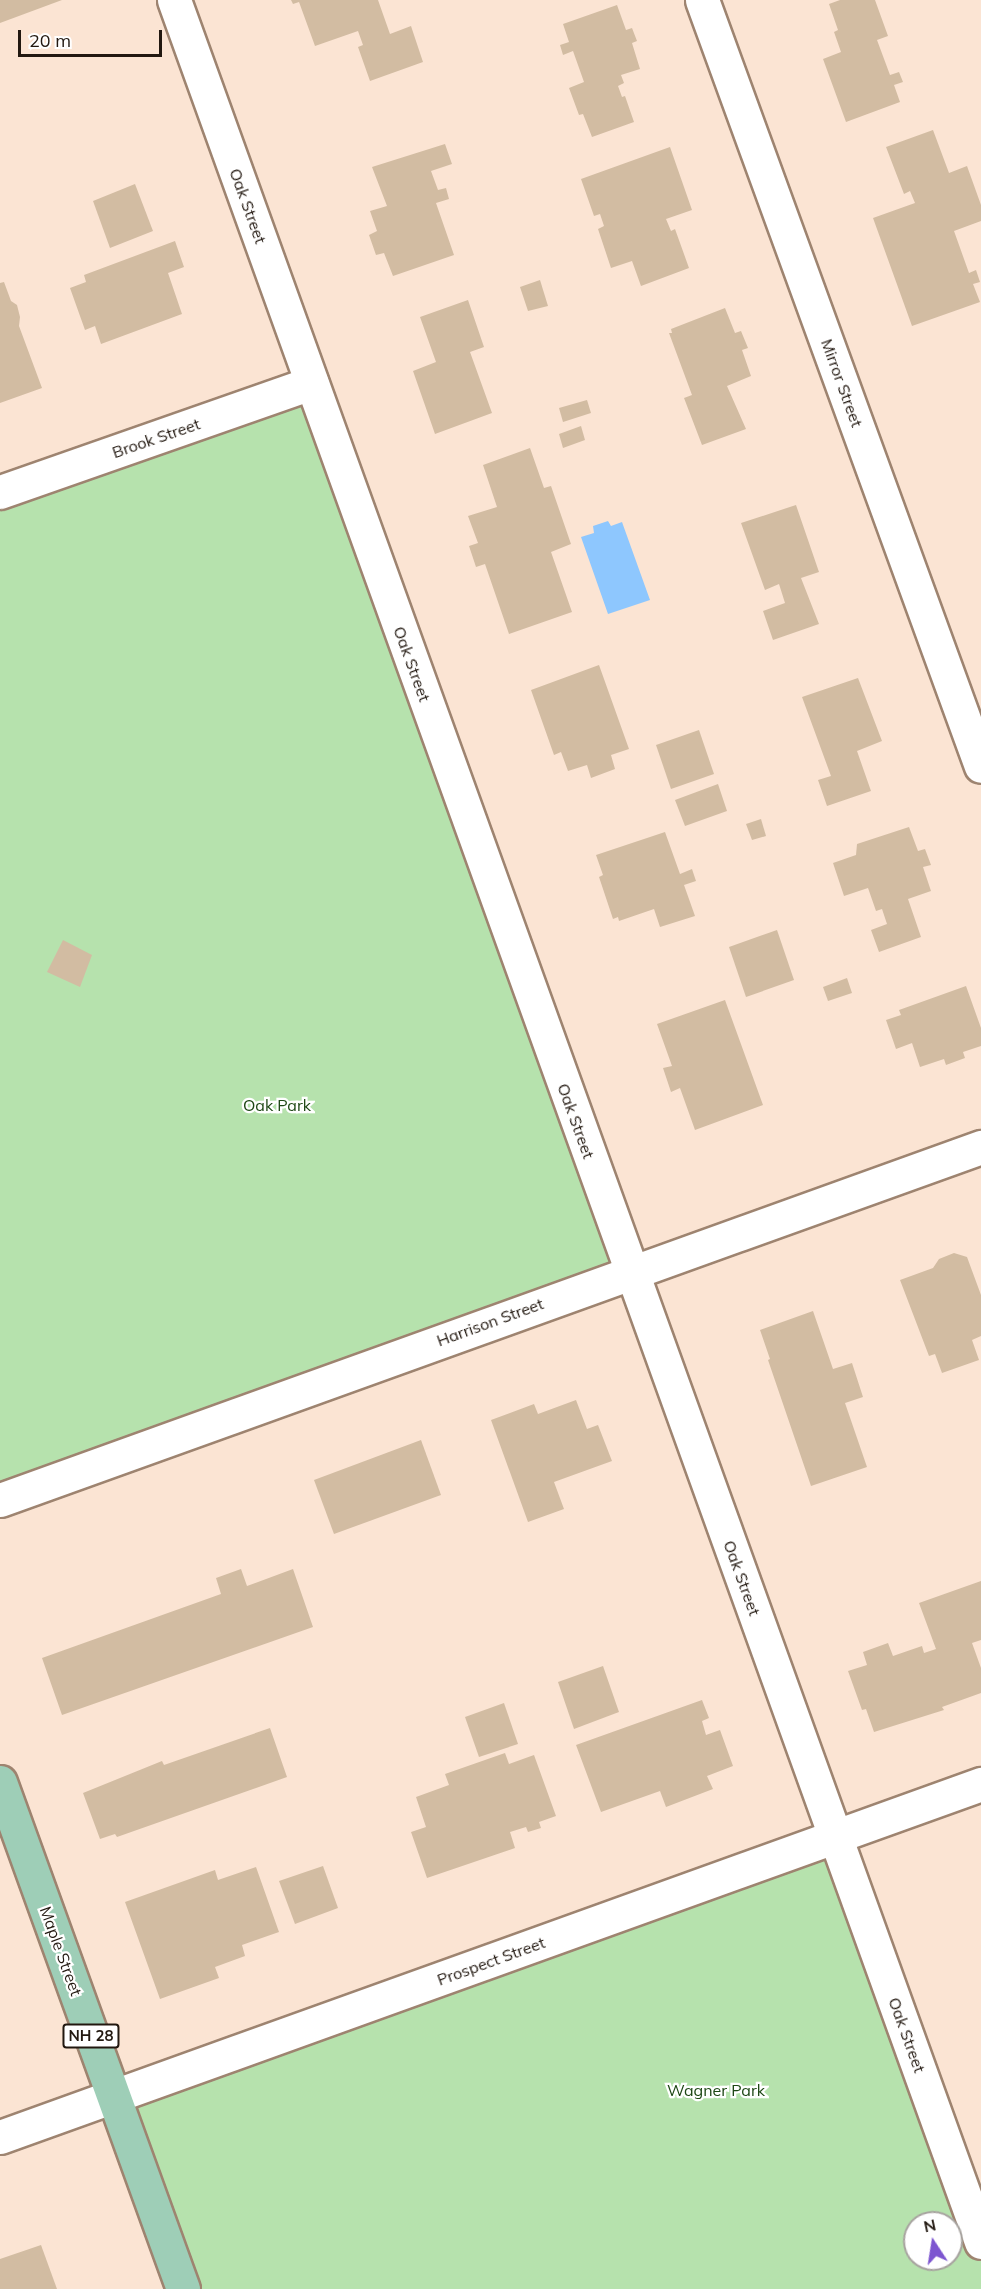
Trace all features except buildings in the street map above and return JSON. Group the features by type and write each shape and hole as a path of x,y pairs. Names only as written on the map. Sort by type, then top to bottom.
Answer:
{"main road":[{"name":"Maple Street","path":"0,1782 183,2289"}],"street":[{"name":"Oak Street","path":"174,0 981,2242"},
{"name":"Mirror Street","path":"702,0 981,766"},
{"name":"Brook Street","path":"0,492 311,383"},
{"name":"Harrison Street","path":"0,1500 630,1271 981,1147"},
{"name":"Prospect Street","path":"0,2137 981,1784"}],"green space":[{"name":"Oak Park","path":"311,383 628,1267 0,1500 0,492"},
{"name":"Wagner Park","path":"835,1835 981,2242 981,2289 183,2289 113,2095"}],"water":[{"path":"608,521 611,526 622,522 650,600 608,614 581,537 594,533 593,526"}]}
